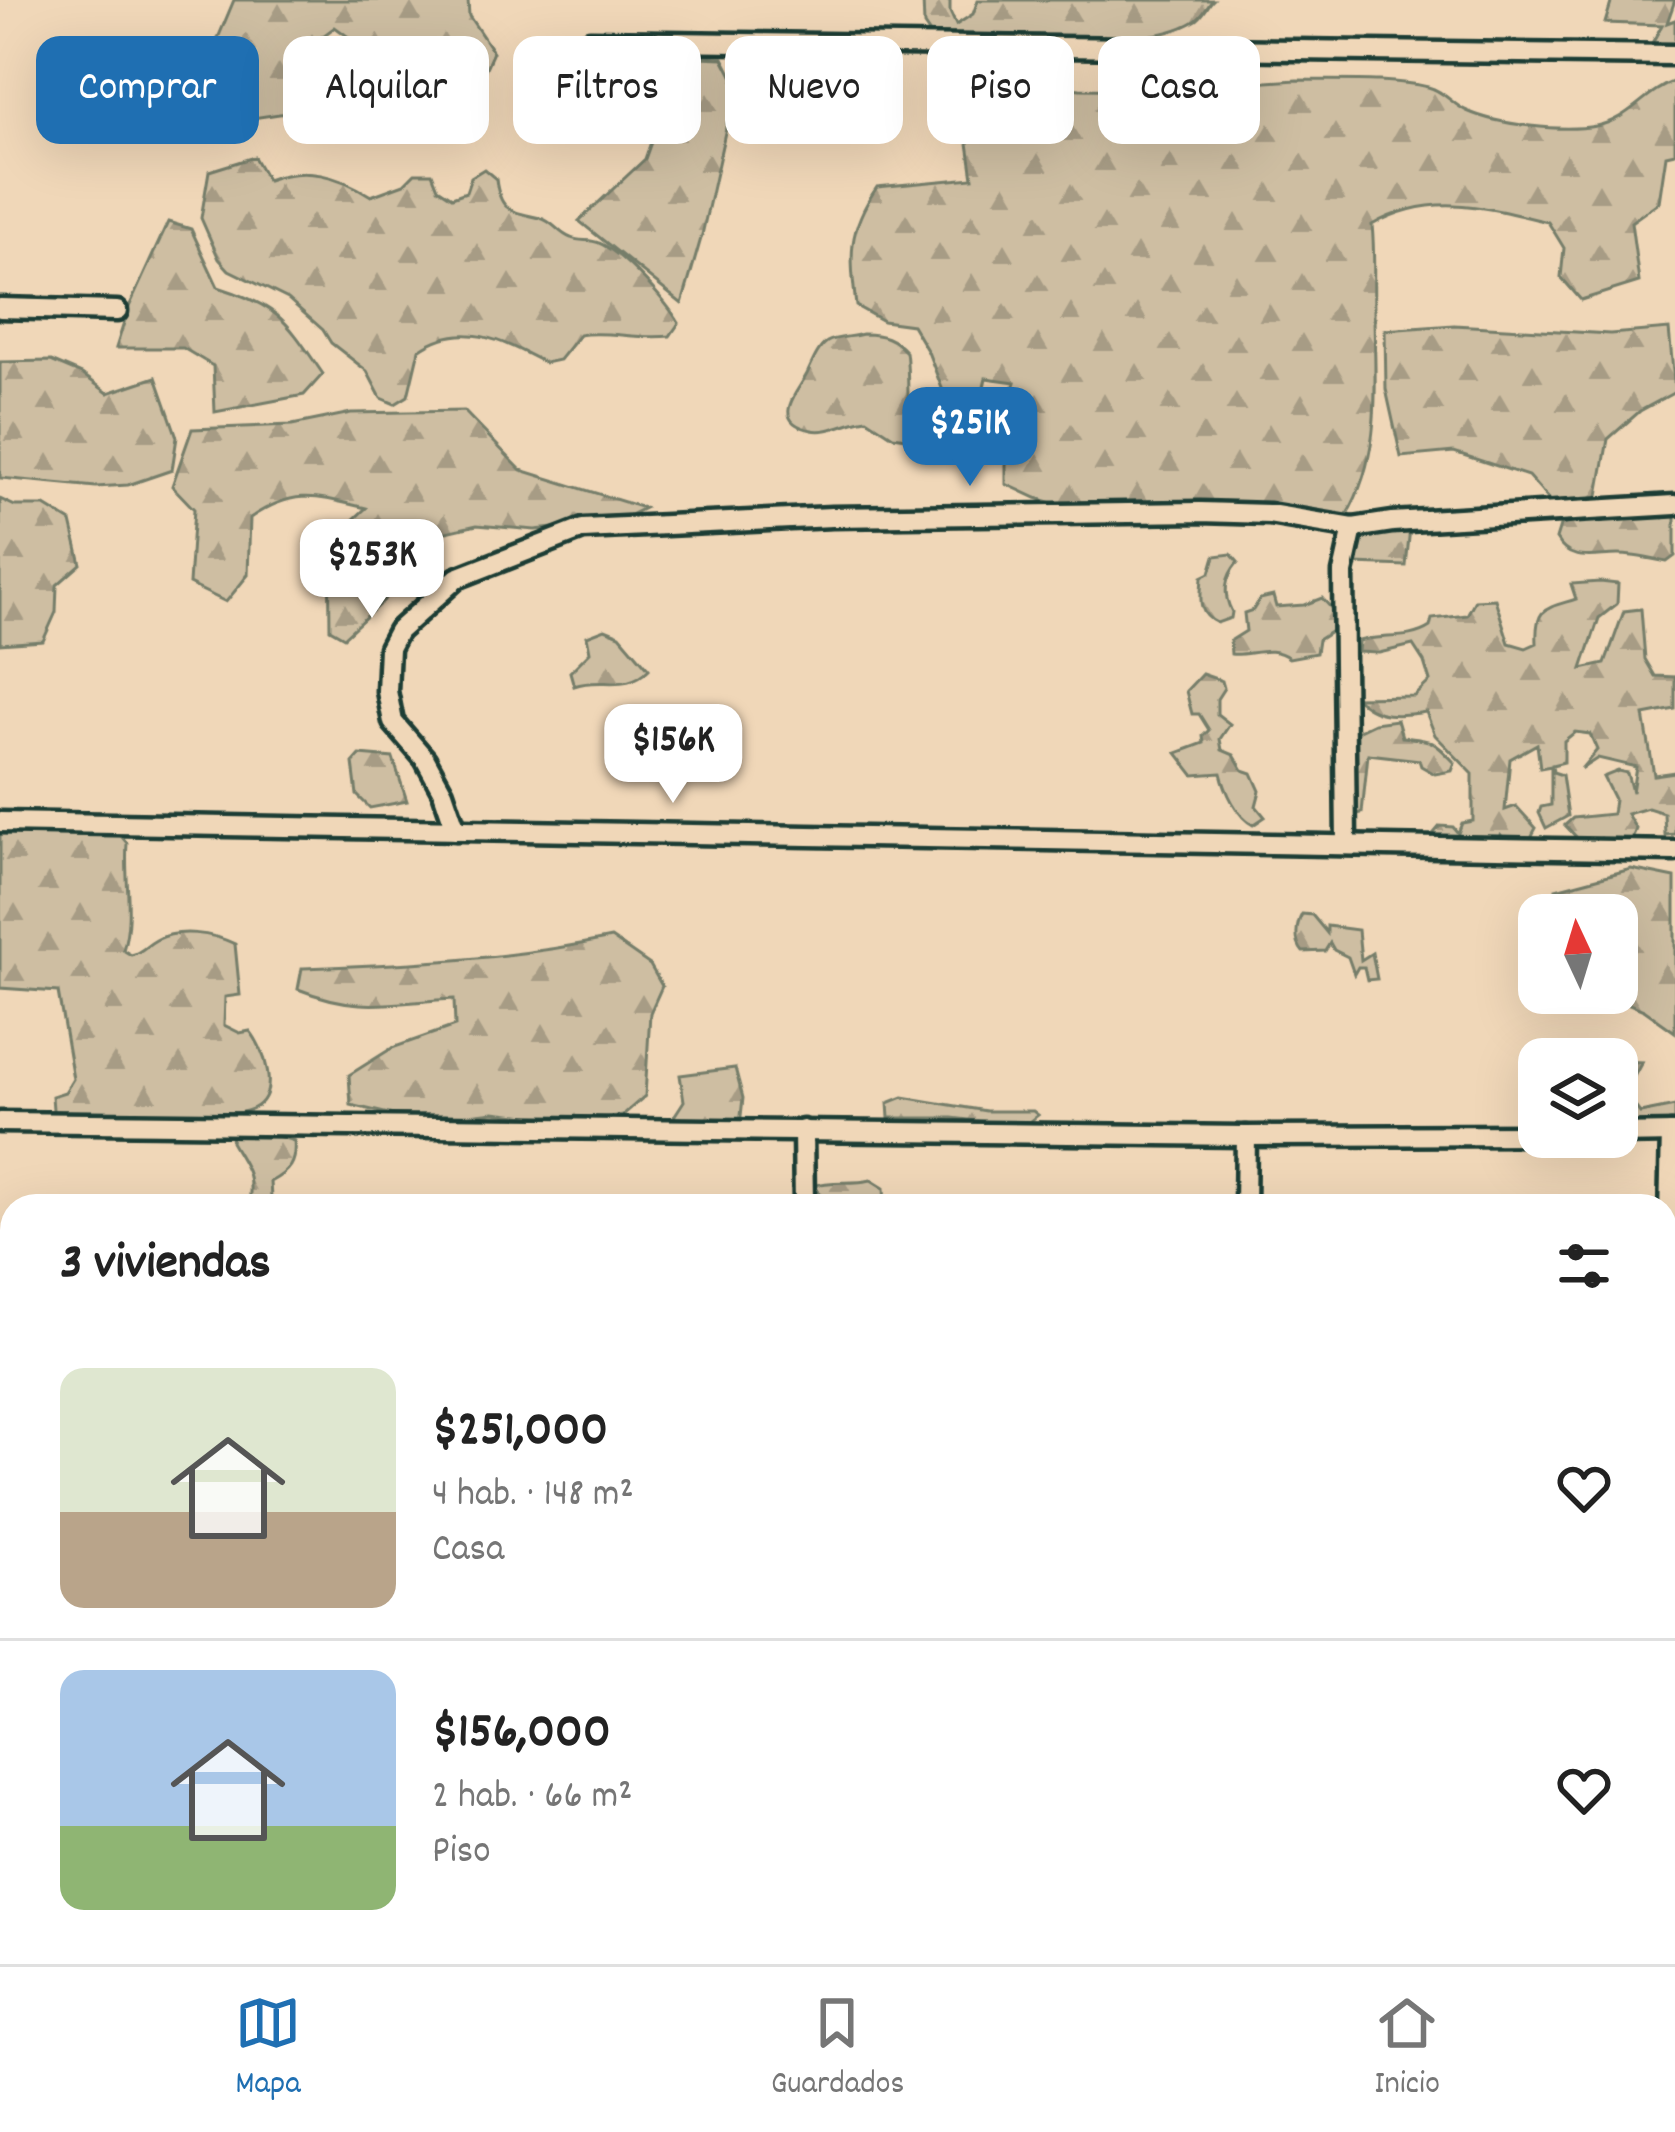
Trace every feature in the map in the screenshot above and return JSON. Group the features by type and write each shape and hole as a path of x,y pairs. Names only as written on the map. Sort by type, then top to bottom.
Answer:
{"street":[{"path":"701,42 1675,55"},
{"path":"0,308 117,310"},
{"path":"456,830 425,759 393,722 387,691 389,648 398,631 457,578 584,529 832,517 1200,512 1268,514 1353,528 1675,505"},
{"path":"1346,843 1343,573 1353,528"},
{"path":"0,822 1675,850"},
{"path":"0,1122 1518,1135"},
{"path":"803,1130 804,1194"},
{"path":"1638,1133 1673,1133 1671,1194"},
{"path":"1245,1194 1246,1136"}],"green space":[{"path":"234,0 468,0 469,16 482,36 347,36 335,27 323,36 283,36 283,113 259,117 259,36 219,36"},
{"path":"923,0 950,0 956,25 973,14 978,0 1213,0 1195,21 1153,35 932,36 924,25"},
{"path":"1612,0 1675,0 1667,23 1675,20 1675,46 1652,43 1662,25 1605,23"},
{"path":"701,57 723,58 725,132 682,304 579,221 645,159 650,144 701,144"},
{"path":"1675,81 1675,153 1666,155 1659,202 1631,222 1639,282 1581,300 1561,277 1564,248 1548,222 1459,205 1394,214 1372,225 1372,441 1346,516 1063,506 1006,484 1006,411 1015,382 986,378 979,410 950,409 912,325 883,321 856,306 853,244 860,217 877,187 973,178 968,144 1074,144 1074,88 1098,89 1098,144 1260,144 1260,82 1412,84 1433,89 1480,116 1566,128 1608,123"},
{"path":"254,157 267,180 321,175 371,196 404,184 415,173 432,173 438,188 452,197 466,192 471,177 484,169 496,179 509,209 545,220 571,238 609,248 643,278 679,323 670,336 579,335 559,360 545,363 498,341 451,336 419,350 408,396 395,404 381,398 367,371 288,299 229,270 219,259 201,218 209,171"},
{"path":"168,222 191,229 218,287 256,302 291,329 323,374 304,395 215,412 213,366 183,348 116,348 129,307"},
{"path":"1454,325 1610,334 1669,329 1675,392 1640,411 1608,439 1597,501 1555,507 1528,476 1454,452 1401,457 1386,389 1385,330"},
{"path":"863,334 887,338 906,352 907,438 893,436 867,419 818,431 799,426 789,414 820,349 830,340"},
{"path":"51,361 82,374 108,393 156,377 177,437 172,470 128,485 96,487 0,478 0,362"},
{"path":"464,411 521,470 644,508 618,521 535,530 477,525 429,536 400,562 384,600 344,637 330,629 329,542 366,508 306,497 266,508 250,518 248,575 226,602 189,584 194,509 172,486 192,429 292,425 351,413"},
{"path":"0,499 15,506 45,506 71,522 81,564 57,585 56,612 43,641 0,644"},
{"path":"1649,512 1663,518 1675,514 1675,556 1667,562 1624,555 1575,555 1556,539 1560,526 1570,522"},
{"path":"1389,513 1405,515 1410,528 1406,566 1355,564 1360,533"},
{"path":"1231,554 1238,562 1226,587 1231,618 1217,623 1203,609 1202,577 1210,573 1215,556"},
{"path":"1571,584 1618,584 1617,604 1599,618 1582,669 1605,664 1624,611 1641,609 1645,659 1655,676 1675,677 1675,709 1644,715 1654,775 1675,772 1675,834 1665,835 1664,813 1648,808 1627,814 1636,829 1629,846 1609,847 1601,838 1583,844 1565,825 1573,818 1612,814 1614,799 1603,777 1627,773 1632,792 1636,767 1598,758 1581,769 1597,750 1590,734 1575,732 1564,741 1564,762 1552,765 1553,772 1562,775 1568,816 1546,828 1539,813 1541,807 1551,805 1551,766 1540,768 1537,744 1510,759 1505,810 1516,806 1536,828 1529,841 1509,845 1501,835 1497,851 1474,850 1470,838 1464,837 1453,852 1434,855 1428,840 1440,826 1453,827 1458,833 1462,823 1473,821 1473,774 1435,735 1426,712 1379,712 1356,697 1414,696 1430,681 1413,645 1379,653 1358,652 1359,641 1413,634 1430,627 1432,619 1467,615 1475,600 1495,599 1509,643 1526,648 1537,643 1544,611 1576,599"},
{"path":"1273,596 1276,607 1322,598 1333,610 1332,631 1318,640 1316,653 1289,658 1268,651 1231,654 1230,641 1246,631 1244,613 1253,610 1260,599"},
{"path":"605,629 620,635 649,669 632,680 574,686 570,672 590,652 587,636"},
{"path":"1202,674 1222,681 1224,688 1217,699 1217,714 1230,724 1220,739 1222,750 1252,773 1260,791 1256,806 1265,817 1253,825 1232,802 1221,773 1194,775 1177,753 1204,743 1209,730 1199,714 1192,714 1186,691"},
{"path":"1397,720 1402,737 1437,746 1455,763 1452,771 1435,774 1419,760 1368,754 1362,813 1351,815 1353,733 1374,723"},
{"path":"360,755 393,758 407,801 370,808 357,795 353,763"},
{"path":"65,829 93,835 116,830 127,843 128,923 123,950 131,955 165,936 185,933 235,944 240,995 225,997 224,1025 240,1033 250,1031 265,1059 267,1092 254,1108 207,1118 199,1134 164,1135 54,1123 52,1096 65,1092 73,1079 58,992 0,988 0,832"},
{"path":"1631,869 1675,878 1675,1032 1638,1008 1638,894 1556,894 1556,889"},
{"path":"1302,914 1312,915 1327,933 1327,926 1358,930 1361,960 1372,953 1377,979 1367,980 1364,967 1354,974 1348,957 1330,943 1325,951 1303,952 1297,933"},
{"path":"611,938 650,965 662,986 650,1013 645,1096 623,1115 577,1122 494,1112 418,1121 351,1105 349,1075 392,1048 455,1026 454,999 358,1004 298,989 302,968 496,956"},
{"path":"735,1068 743,1098 740,1125 704,1130 673,1118 684,1101 680,1075"},
{"path":"903,1097 1038,1115 1025,1125 889,1118 888,1103"},
{"path":"1675,1106 1675,1132 1638,1129 1638,1110"},
{"path":"245,1115 261,1118 267,1133 294,1141 290,1166 270,1182 271,1194 250,1194 248,1172 231,1142 233,1127"},
{"path":"871,1180 884,1188 884,1194 820,1194 813,1186 827,1183"}]}
